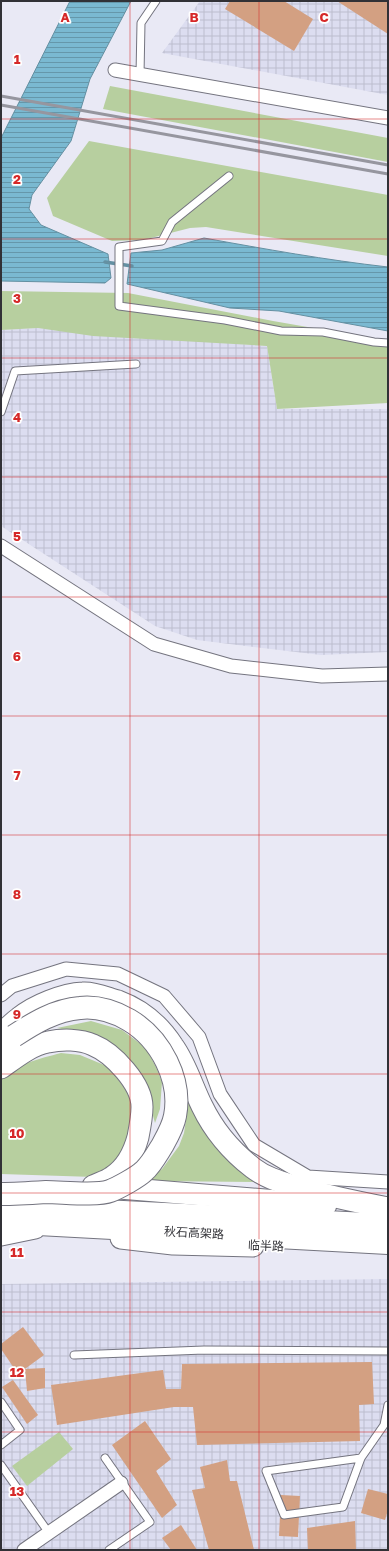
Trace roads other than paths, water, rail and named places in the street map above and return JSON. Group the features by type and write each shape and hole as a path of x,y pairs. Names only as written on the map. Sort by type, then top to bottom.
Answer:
{"highway":[{"path":"1,1194 109,1191 144,1171 158,1153 170,1132 175,1115 176,1097 174,1084 167,1061 155,1043 139,1026 121,1015 101,1009 81,1008 56,1013 38,1021 5,1040"},
{"name":"秋石高架路","path":"1,1206 388,1225"},
{"name":"秋石高架路","path":"1,1222 388,1243"}],"main road":[{"path":"5,1040 20,1017 44,1003 64,996 84,993 105,997 124,1004 143,1013 158,1025 174,1046 185,1066 202,1106 213,1127 230,1148 254,1169 273,1180 318,1193 388,1209"},
{"path":"1,1068 27,1050 47,1042 72,1040 93,1044 110,1054 124,1069 135,1084 142,1105 140,1127 136,1146 128,1162 113,1177 93,1186"},
{"path":"1,1184 93,1186 388,1209"},
{"name":"临半路","path":"1,1227 35,1228 172,1244 388,1250"},
{"path":"1,1235 35,1228"}],"street":[{"path":"115,70 388,118"},
{"path":"1,546 154,644 230,666 322,676 388,674"},
{"path":"1,995 12,986 66,969 118,974 164,996 199,1037 220,1094 254,1145 308,1177 388,1182"},
{"path":"24,1550 121,1483"}],"lane":[{"path":"140,75 141,23 156,1"},
{"path":"229,176 172,222 162,241 119,247 119,306 225,320 281,331 323,332 374,342 388,343"},
{"path":"1,412 14,371 136,364"},
{"path":"74,1355 204,1350 388,1350"},
{"path":"1,1402 20,1430 1,1445"},
{"path":"361,1458 266,1471 284,1515 343,1507 361,1458 384,1425 388,1405"},
{"path":"105,1458 121,1483 150,1522 109,1550"},
{"path":"1,1465 49,1533"}],"water":[{"path":"70,1 131,1 90,79 71,141 32,195 29,209 41,225 108,254 111,278 105,283 1,281 1,138"},
{"path":"204,238 319,258 388,267 388,331 279,311 230,308 127,284 131,253 162,250"}],"waterway":[{"path":"105,262 132,266"}],"railway":[{"path":"1,96 388,165"},
{"path":"1,105 388,174"}]}
